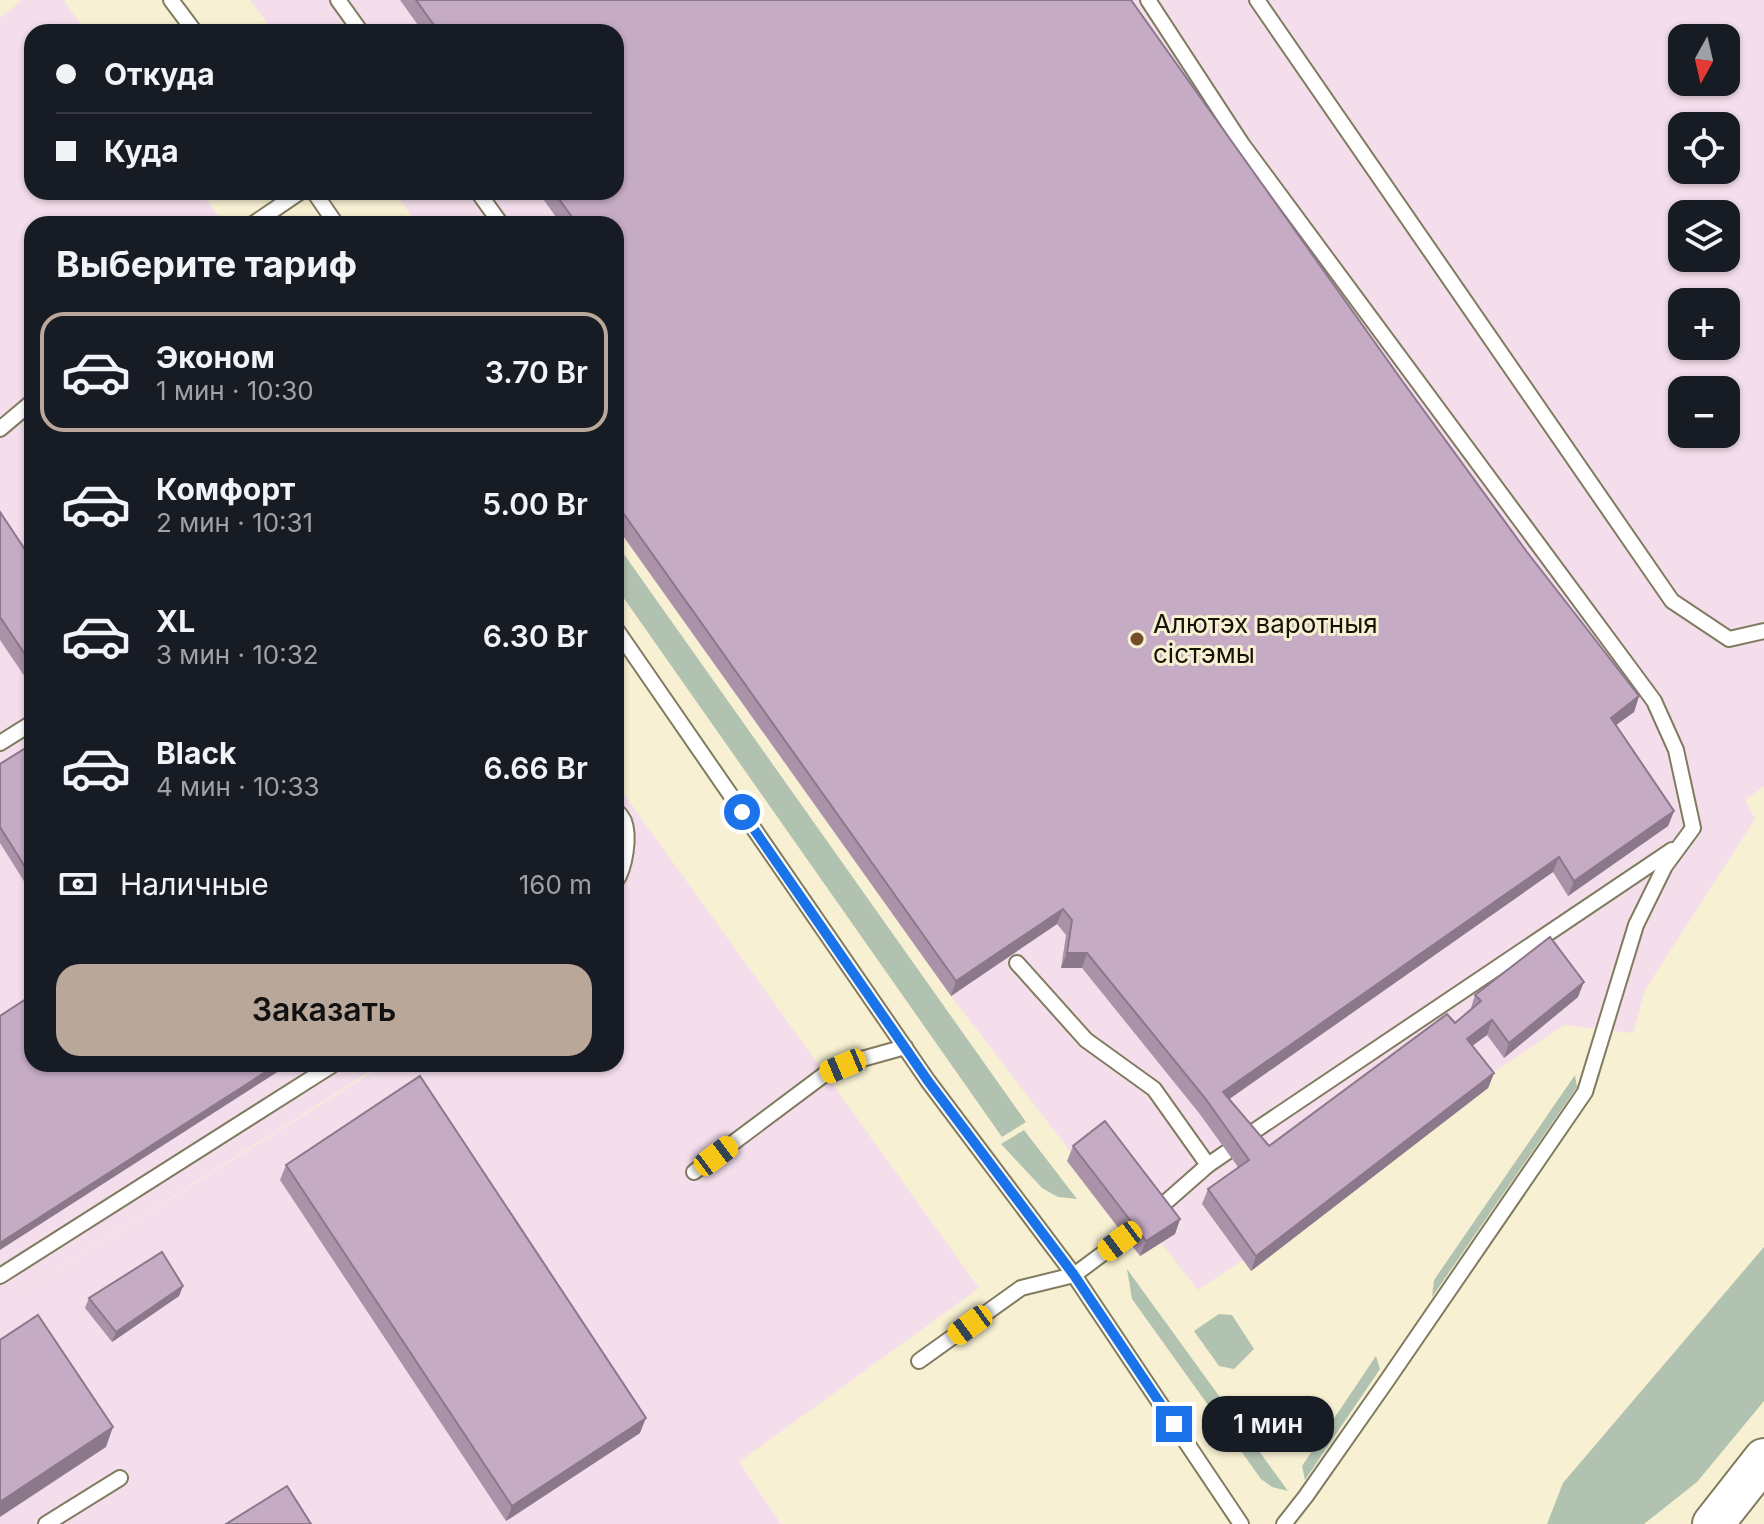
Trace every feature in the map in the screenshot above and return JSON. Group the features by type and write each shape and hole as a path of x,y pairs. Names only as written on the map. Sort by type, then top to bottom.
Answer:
{"main road":[{"path":"1713,1524 1764,1459"}],"lane":[{"path":"171,0 189,24"},
{"path":"338,0 355,24"},
{"path":"1148,0 1242,144 1654,701 1676,750 1693,828 1665,866 1636,925 1585,1092 1377,1395 1284,1524"},
{"path":"1257,0 1672,601 1729,639 1764,631"},
{"path":"265,216 288,200"},
{"path":"0,429 24,409"},
{"path":"624,641 905,1047 1074,1275 1241,1524"},
{"path":"0,743 24,728"},
{"path":"624,821 624,858"},
{"path":"1244,1138 1682,844"},
{"path":"1017,963 1086,1040 1154,1089 1208,1165"},
{"path":"694,1172 825,1074 905,1047"},
{"path":"0,1276 321,1072"},
{"path":"1158,1209 1227,1152"},
{"path":"919,1361 1021,1288 1074,1275 1125,1237"},
{"path":"46,1524 120,1478"}],"shaded area":[{"path":"22,0 64,0 80,24 24,24 24,200 207,200 218,216 24,216 24,1072 369,1072 16,1296 372,1072 624,1072 624,794 979,1288 739,1462 781,1524 0,1524 0,18"},
{"name":"Алютэх варотныя сістэмы","path":"250,0 1764,0 1764,786 1745,800 1755,819 1645,990 1633,1033 1564,1025 1482,1080 1243,1260 1198,1290 1161,1243 1140,1256 1067,1161 1073,1155 951,996 624,537 624,216 412,216 400,200 624,200 624,24 268,24"}],"green space":[{"path":"624,554 1026,1122 1002,1137 624,598"},
{"path":"1575,1075 1577,1087 1432,1297 1434,1280"},
{"path":"1024,1130 1077,1199 1058,1197 1042,1188 1001,1144"},
{"path":"1764,1247 1764,1401 1697,1482 1644,1524 1547,1524 1563,1483"},
{"path":"1127,1269 1288,1491 1272,1487 1261,1479 1132,1299"},
{"path":"1219,1314 1232,1315 1254,1349 1234,1369 1219,1366 1194,1331"},
{"path":"1376,1356 1380,1369 1305,1480 1302,1466"}],"building":[{"name":"Алютэх варотныя сістэмы","path":"416,0 1131,0 1527,552 1639,696 1611,718 1674,811 1574,881 1559,857 1223,1092 1269,1146 1447,1014 1455,1023 1481,1001 1475,995 1550,937 1584,982 1509,1043 1492,1020 1467,1039 1494,1073 1256,1256 1208,1189 1249,1160 1205,1098 1087,953 1067,953 1072,920 1063,909 956,981 624,514 624,216 571,216 560,200 624,200 624,24 433,24"},
{"path":"0,512 24,548 24,653 0,617"},
{"path":"24,749 24,865 0,827 0,764"},
{"path":"24,1000 24,1072 266,1072 0,1243 0,1016"},
{"path":"420,1076 646,1418 512,1506 286,1165"},
{"path":"1105,1121 1180,1219 1146,1241 1073,1146"},
{"path":"162,1252 183,1286 116,1332 89,1298"},
{"path":"38,1315 113,1427 0,1502 0,1340"},
{"path":"287,1486 311,1524 226,1524"}],"place":[{"name":"Алютэх варотныя сістэмы","path":"1137,639"}],"route":[{"path":"742,812 928,1081 1074,1275 1174,1424"}]}
